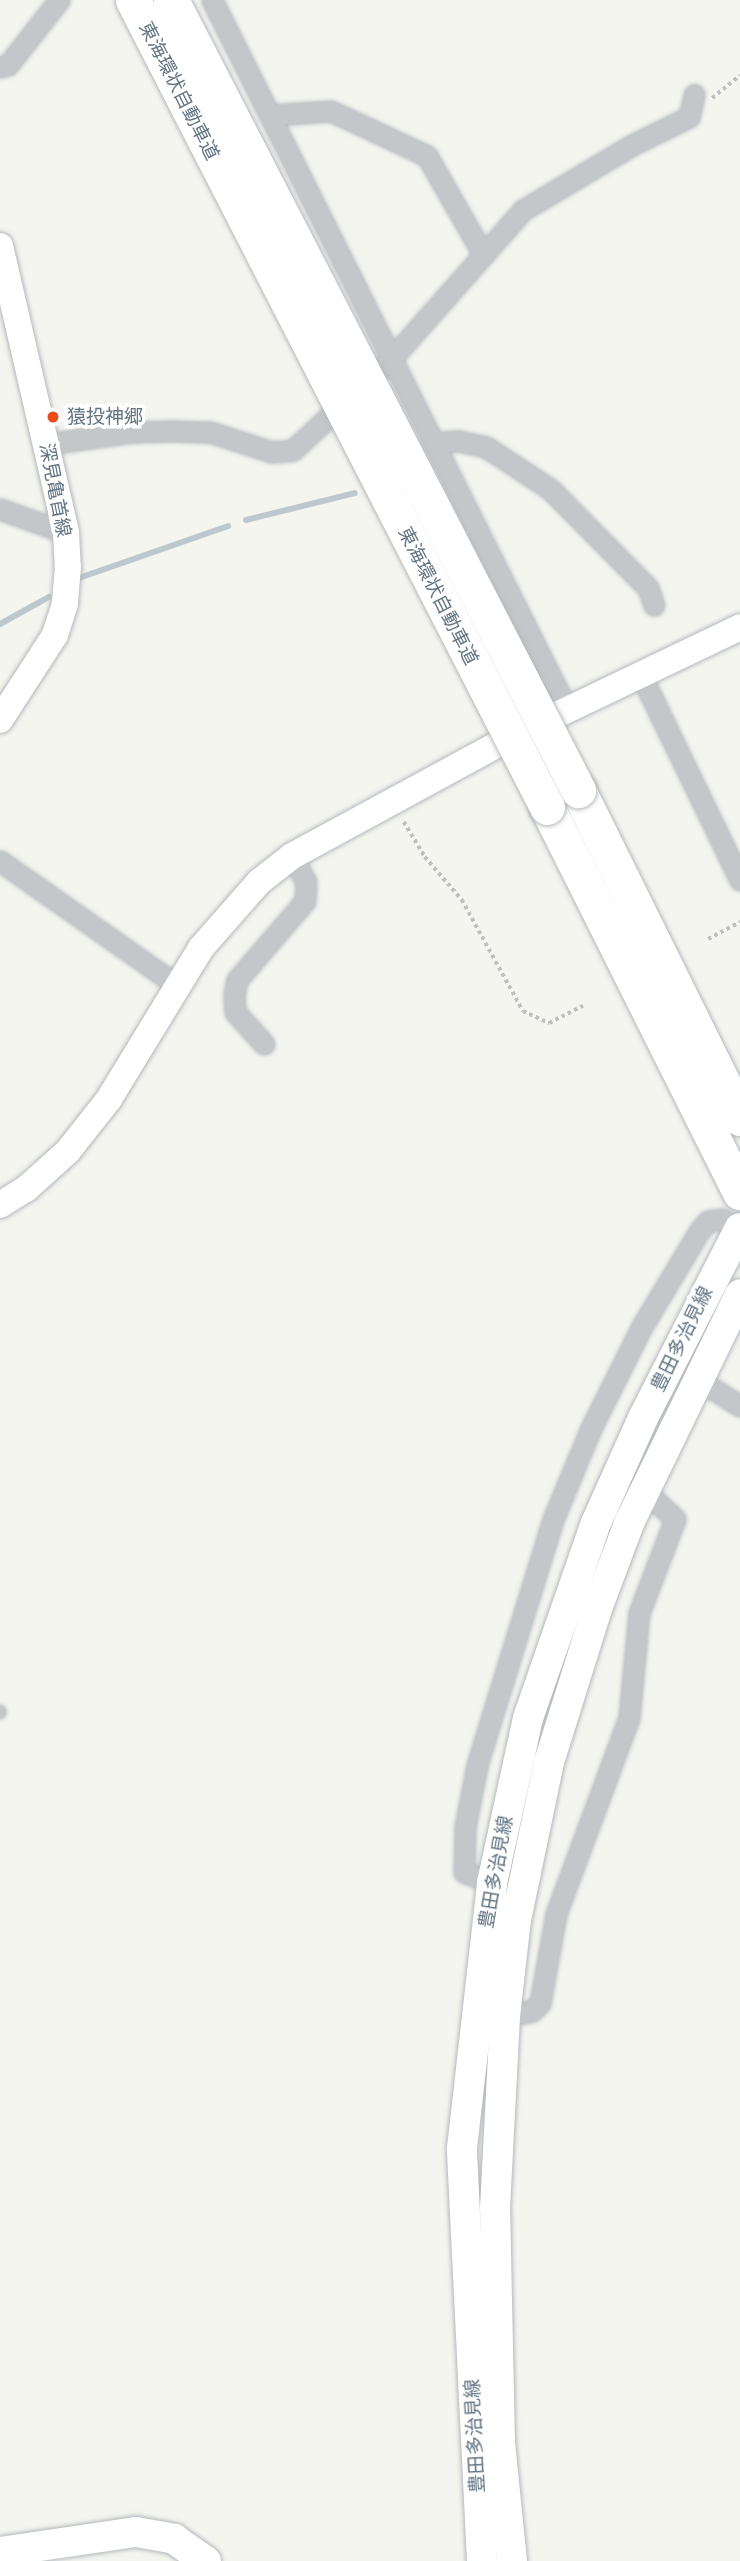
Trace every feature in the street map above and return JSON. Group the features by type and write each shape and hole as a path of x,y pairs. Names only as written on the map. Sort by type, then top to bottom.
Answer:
{"highway":[{"name":"東海環状自動車道","path":"133,0 548,807 736,1183"},
{"name":"東海環状自動車道","path":"171,0 579,790 739,1116"}],"main road":[{"name":"豊田多治見線","path":"482,2561 462,2148 492,1883 528,1718 583,1556 642,1418 739,1229"},
{"name":"豊田多治見線","path":"512,2561 500,2443 495,2270 505,2016 516,1920 549,1762 598,1606 644,1490 740,1294"},
{"path":"0,2552 136,2532 174,2539 206,2561"}],"street":[{"path":"0,67 8,65 60,0"},
{"path":"212,0 567,709"},
{"path":"47,444 132,432 174,431 211,432 272,452 293,450 392,358 523,209 632,145 689,117 694,95"},
{"path":"271,115 331,111 427,156 483,254"},
{"name":"深見亀首線","path":"0,246 66,533 65,604 55,635 0,720"},
{"path":"433,443 458,441 486,447 551,489 648,588 654,605"},
{"path":"0,509 66,533"},
{"path":"0,1205 26,1189 68,1151 109,1099 178,986 225,917 292,856 567,709 740,627"},
{"path":"640,673 740,880"},
{"path":"264,1044 235,1012 234,994 237,980 305,901 306,882 292,856"},
{"path":"0,861 178,986"},
{"path":"492,1883 464,1872 465,1826 472,1782 554,1517 591,1428 641,1328 700,1230 708,1221 722,1219 739,1229"},
{"path":"698,1378 740,1406"},
{"path":"505,2016 532,2011 540,2003 556,1914 629,1718 639,1613 675,1519 644,1490"}],"path":[{"path":"388,803 425,857 462,900 523,1011 549,1023 583,1006"},
{"path":"708,939 740,922"}],"waterway":[{"path":"246,520 355,493"},
{"path":"79,578 228,526"},
{"path":"0,624 49,597"}],"place":[{"name":"猿投神郷","path":"53,417"}]}
